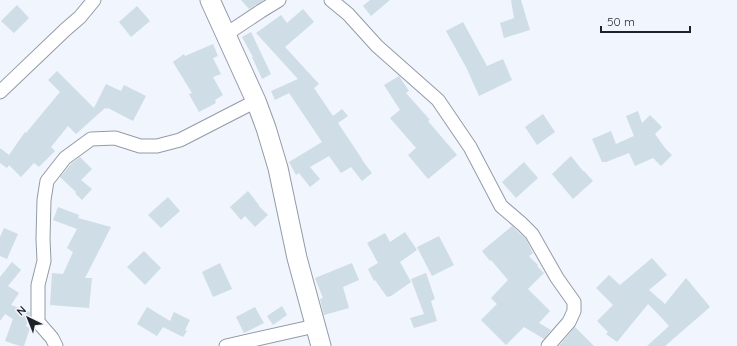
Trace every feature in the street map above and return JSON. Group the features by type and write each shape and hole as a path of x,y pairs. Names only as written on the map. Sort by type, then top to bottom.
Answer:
{"main road":[{"path":"210,0 256,101 266,128 278,168 296,258 321,346"}],"street":[{"path":"0,92 64,30 80,17 94,0"},
{"path":"226,35 279,0"},
{"path":"331,0 348,14 377,46 438,100 470,147 502,206 532,234 557,278 574,302 574,311 569,322 548,346"},
{"path":"56,346 52,338 38,322 38,285 44,261 44,200 47,180 65,158 91,139 115,138 140,146 157,146 180,140 256,101"},
{"path":"226,346 315,326"}],"building":[{"path":"241,0 264,0 249,9"},
{"path":"370,0 390,0 371,16 363,6"},
{"path":"511,0 521,0 530,30 504,38 500,23 514,18"},
{"path":"17,5 29,18 14,33 1,21"},
{"path":"137,6 150,21 131,37 119,22"},
{"path":"303,9 314,22 285,47 319,84 314,88 333,116 342,109 348,116 338,123 372,173 362,181 351,167 341,173 329,156 310,167 320,179 310,187 299,173 296,175 289,162 322,142 289,93 275,100 271,91 298,79 256,33 281,15 287,23"},
{"path":"463,22 487,66 503,59 512,80 479,96 467,69 446,31"},
{"path":"251,32 271,74 262,79 253,57 242,37"},
{"path":"213,44 218,56 213,58 221,74 213,77 223,95 215,100 216,103 199,112 189,94 192,93 173,62 184,54 185,56"},
{"path":"57,71 94,108 106,84 121,91 124,85 146,96 133,121 108,108 105,108 76,134 68,126 51,147 55,151 39,167 34,163 21,177 9,165 7,168 0,163 0,148 9,155 25,132 26,133 60,92 48,80"},
{"path":"399,76 409,91 406,93 430,120 428,121 457,155 428,179 408,155 416,148 390,118 400,110 384,85"},
{"path":"638,111 642,123 650,115 662,127 655,134 672,155 661,166 653,158 635,166 629,153 606,162 602,162 592,139 611,131 616,144 634,136 626,116"},
{"path":"543,114 555,132 537,145 525,127"},
{"path":"571,156 593,181 573,199 552,174"},
{"path":"80,157 92,169 81,180 92,189 82,200 60,177 71,164"},
{"path":"524,162 538,178 516,198 502,182"},
{"path":"248,191 258,205 268,215 255,227 245,216 241,220 230,207"},
{"path":"168,197 180,211 161,228 148,215"},
{"path":"58,207 79,215 78,218 111,227 85,278 92,278 89,308 50,305 52,273 63,274 73,252 67,248 77,229 53,220"},
{"path":"512,226 526,239 533,253 529,256 544,273 528,289 550,311 539,323 551,330 544,339 524,327 506,345 481,320 497,304 491,298 508,280 482,251"},
{"path":"4,228 18,234 7,259 0,256 0,237"},
{"path":"405,232 417,250 400,262 411,282 391,296 387,297 375,280 374,281 368,269 378,263 367,243 385,233 390,242"},
{"path":"439,236 454,265 432,276 417,247"},
{"path":"144,251 161,268 145,285 127,267"},
{"path":"652,258 667,275 649,290 665,304 686,278 710,307 665,346 647,346 669,326 648,304 617,342 606,334 608,332 597,321 613,305 596,288 609,275 620,285"},
{"path":"12,262 21,270 8,286 19,293 11,305 30,312 26,326 30,328 24,346 5,341 13,319 5,314 0,321 0,277"},
{"path":"220,263 232,289 213,297 202,272"},
{"path":"352,263 359,280 343,287 349,308 324,315 320,299 323,298 315,278"},
{"path":"426,273 435,299 431,301 437,321 414,328 410,318 424,314 411,279"},
{"path":"282,306 287,315 273,325 267,316"},
{"path":"147,307 170,321 174,312 190,320 185,330 187,331 183,337 163,327 157,336 137,324"},
{"path":"255,307 264,323 244,333 236,317"},
{"path":"575,327 594,346 559,346"}]}
